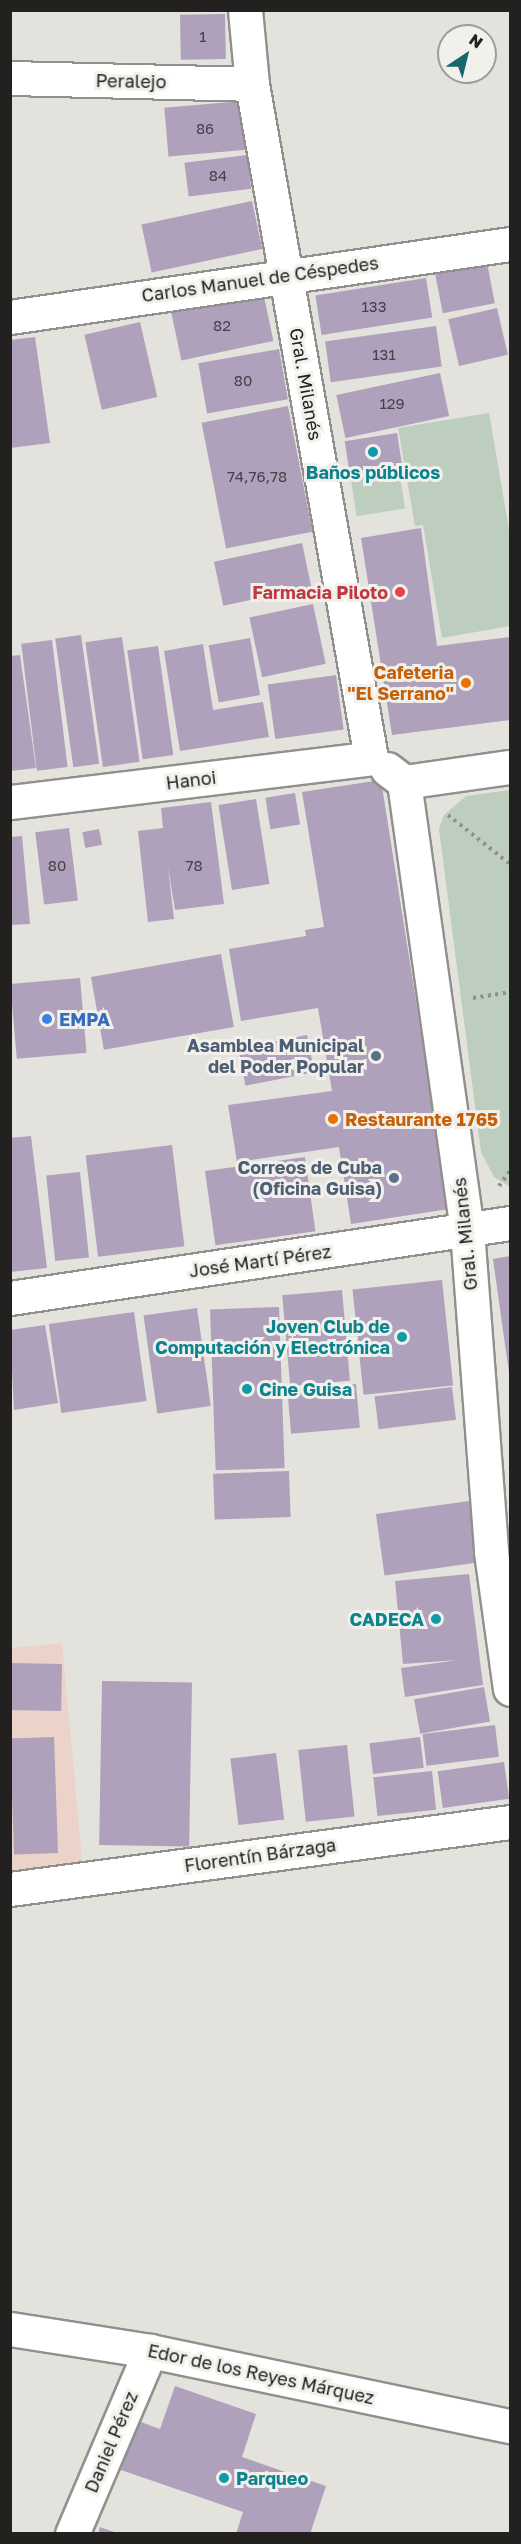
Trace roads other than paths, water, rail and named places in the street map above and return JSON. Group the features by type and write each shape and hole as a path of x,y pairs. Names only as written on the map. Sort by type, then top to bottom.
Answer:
{"street":[{"name":"Gral. Milanés","path":"245,10 252,84 371,758"},
{"name":"Peralejo","path":"10,78 252,84"},
{"name":"Carlos Manuel de Céspedes","path":"10,317 286,274 510,244"},
{"path":"371,758 404,782 510,767"},
{"name":"Hanoi","path":"10,802 371,758"},
{"name":"Gral. Milanés","path":"404,782 467,1230 491,1552 510,1689"},
{"name":"José Martí Pérez","path":"10,1298 510,1223"},
{"name":"Florentín Bárzaga","path":"10,1888 510,1822"},
{"name":"Edor de los Reyes Márquez","path":"10,2330 150,2351 510,2426"},
{"name":"Daniel Pérez","path":"72,2534 150,2351"}],"place":[{"name":"Baños públicos","path":"373,452"},
{"name":"Farmacia Piloto","path":"400,592"},
{"name":"Cafeteria \"El Serrano\"","path":"466,683"},
{"name":"EMPA","path":"47,1019"},
{"name":"Asamblea Municipal del Poder Popular","path":"376,1056"},
{"name":"Restaurante 1765","path":"333,1119"},
{"name":"Correos de Cuba (Oficina Guisa)","path":"394,1178"},
{"name":"Joven Club de Computación y Electrónica","path":"402,1337"},
{"name":"Cine Guisa","path":"247,1389"},
{"name":"CADECA","path":"436,1619"},
{"name":"Parqueo","path":"224,2478"}]}
